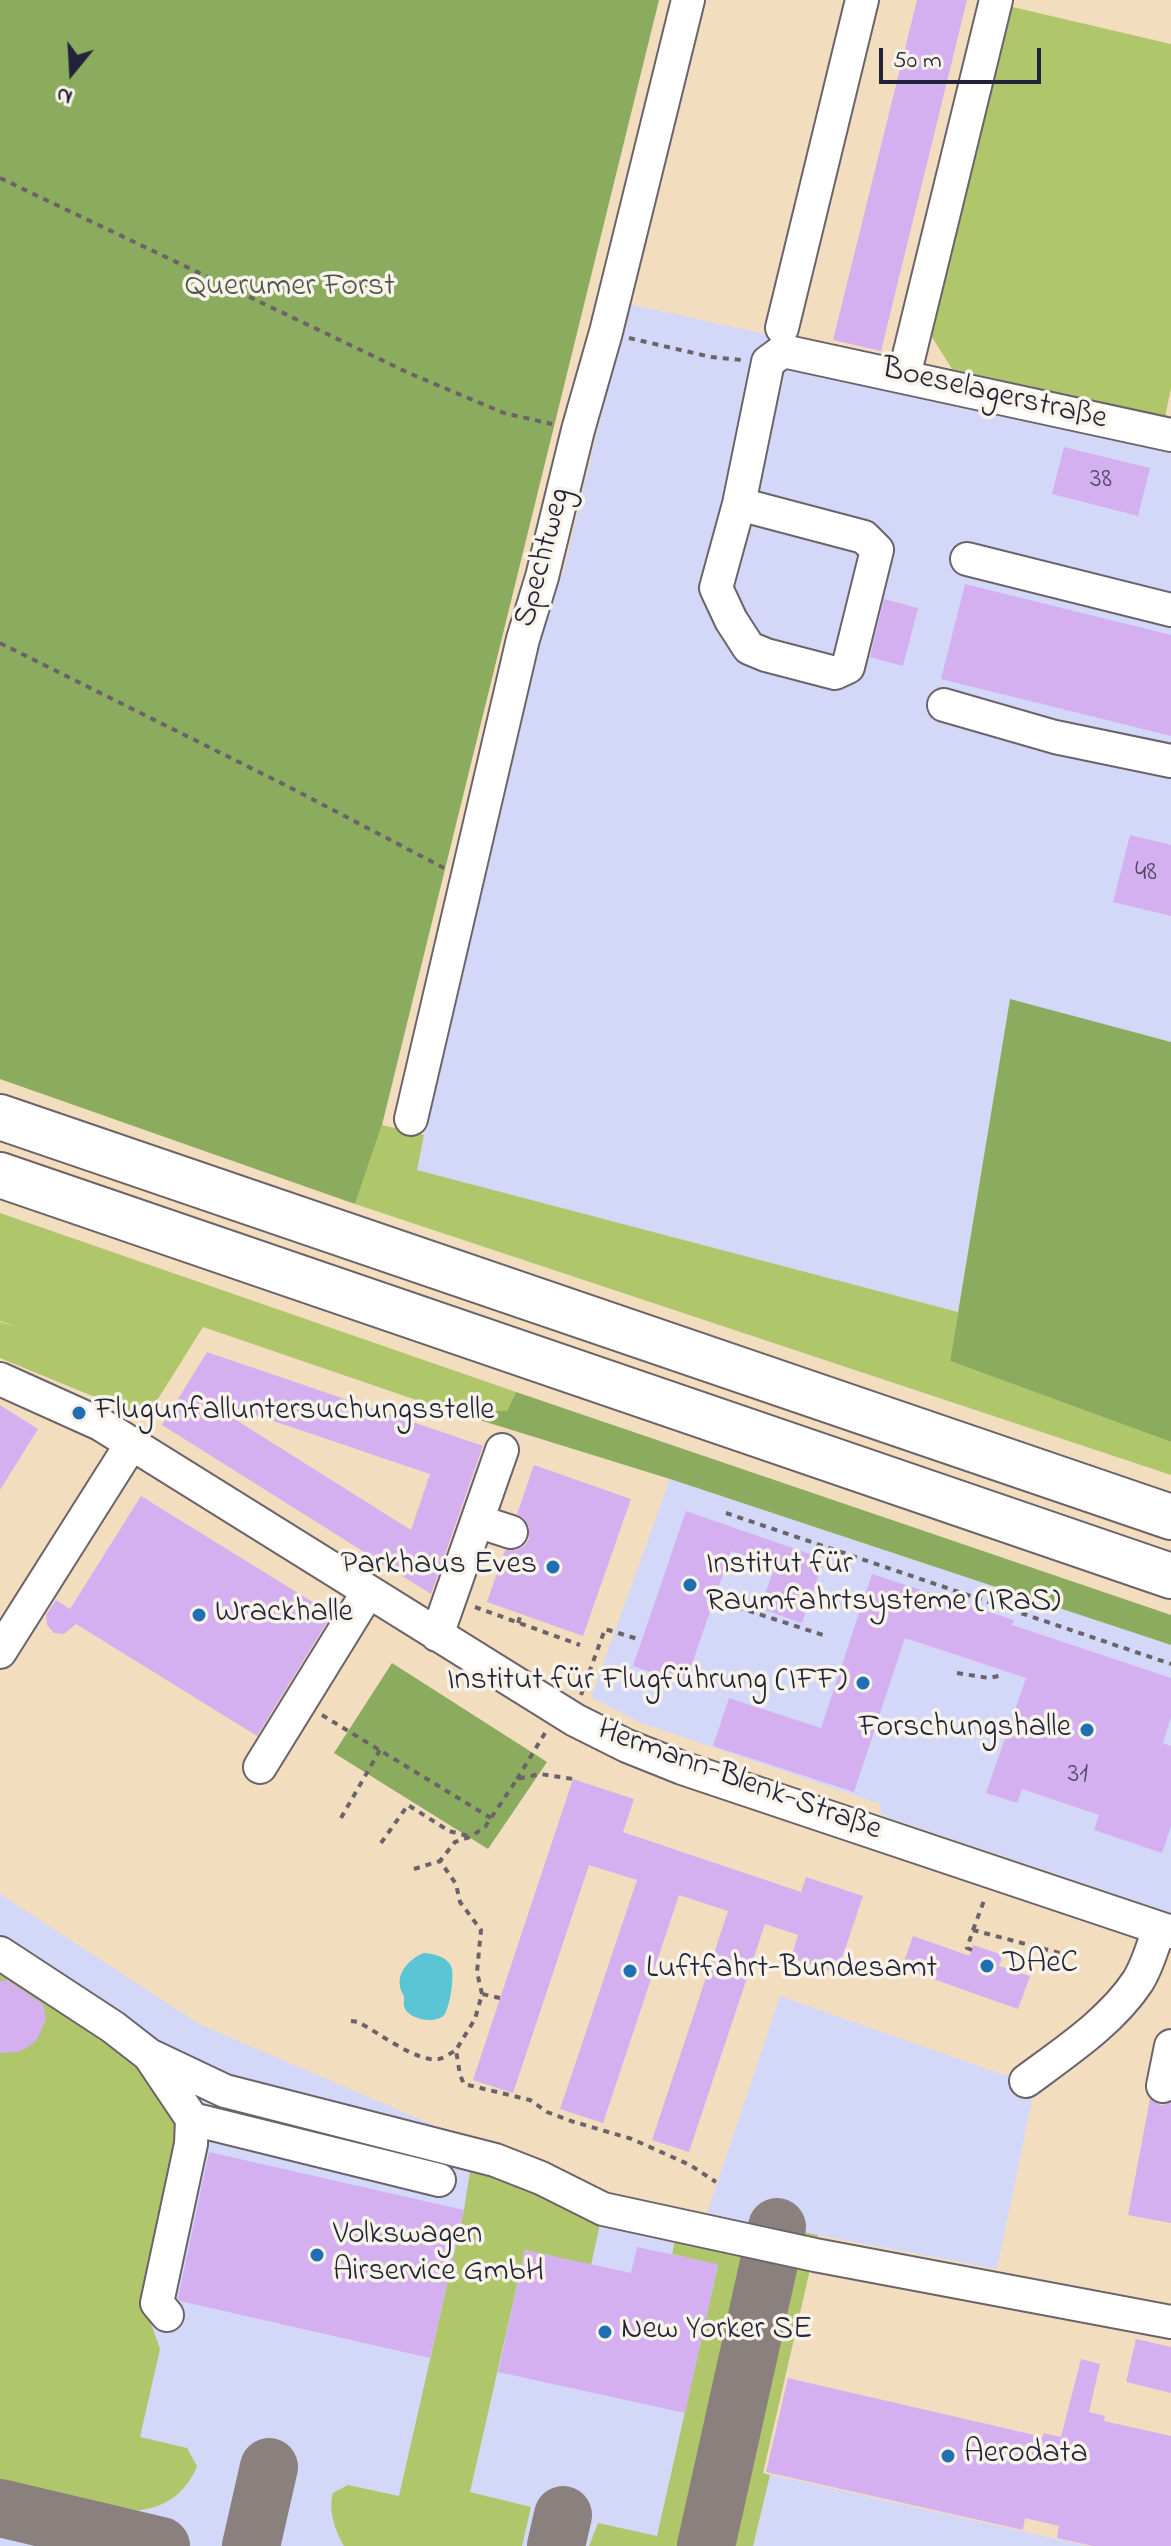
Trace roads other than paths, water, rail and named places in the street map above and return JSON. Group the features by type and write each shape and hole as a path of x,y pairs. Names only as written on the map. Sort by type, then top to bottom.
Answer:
{"highway":[{"path":"0,1117 1171,1517"},
{"path":"0,1175 1171,1576"}],"street":[{"name":"Spechtweg","path":"411,1119 523,639 606,332 688,0"},
{"path":"782,328 862,0"},
{"path":"904,376 996,0"},
{"name":"Boeselagerstraße","path":"739,504 768,362 783,351 1171,435"},
{"path":"739,504 864,537 877,550 848,667 835,673 749,648 716,588 739,504"},
{"path":"967,559 1171,610"},
{"path":"944,705 1055,737 1171,761"},
{"name":"Hermann-Blenk-Straße","path":"0,1379 79,1413 132,1443 437,1635 575,1700 597,1732 656,1758 1165,1930"},
{"path":"5,1634 132,1443"},
{"path":"437,1635 502,1450"},
{"path":"477,1521 511,1532"},
{"path":"260,1767 368,1592"},
{"path":"1026,2081 1115,2009 1140,1978 1165,1930"},
{"path":"0,1953 113,2027 149,2055 225,2091 495,2160 541,2178 603,2209 815,2255 1171,2322"},
{"path":"1163,2086 1171,2046"},
{"path":"149,2055 192,2119 191,2144 157,2303 167,2315"},
{"path":"192,2119 439,2180"}],"water":[{"path":"424,1953 443,1958 452,1970 448,2006 444,2015 430,2020 408,2013 400,1987 403,1970 410,1961"}],"place":[{"name":"Flugunfalluntersuchungsstelle","path":"79,1413"},
{"name":"Parkhaus Eves","path":"553,1567"},
{"name":"Institut für Raumfahrtsysteme (IRaS)","path":"690,1585"},
{"name":"Wrackhalle","path":"199,1615"},
{"name":"Institut für Flugführung (IFF)","path":"863,1683"},
{"name":"Forschungshalle","path":"1087,1730"},
{"name":"DAeC","path":"987,1966"},
{"name":"Luftfahrt-Bundesamt","path":"630,1971"},
{"name":"Volkswagen Airservice GmbH","path":"317,2255"},
{"name":"New Yorker SE","path":"605,2332"},
{"name":"Aerodata","path":"948,2456"}],"park label":[{"name":"Querumer Forst","path":"290,289"}]}
